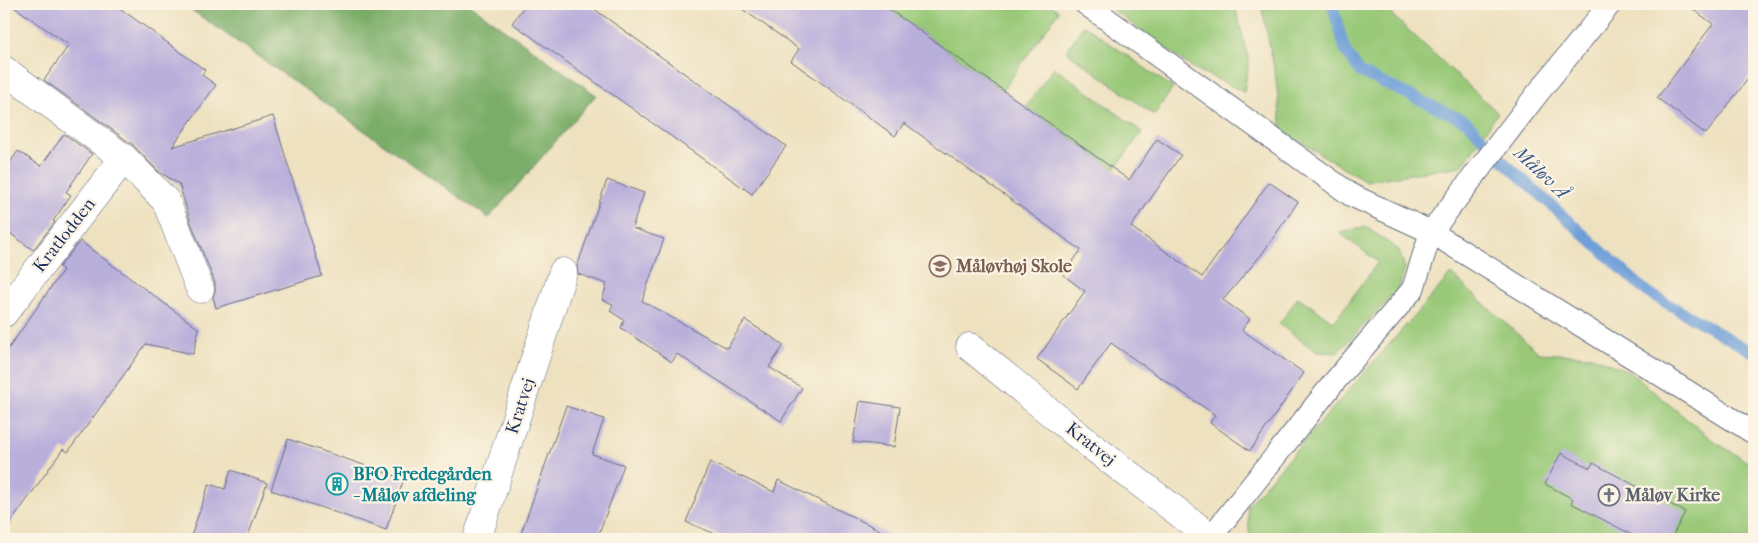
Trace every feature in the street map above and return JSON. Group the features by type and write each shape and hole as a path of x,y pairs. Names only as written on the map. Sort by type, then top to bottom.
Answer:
{"street":[{"path":"4,70 124,158 166,201 200,290"},
{"name":"Kratlodden","path":"4,313 124,158"},
{"name":"Kratvej","path":"477,539 564,272"},
{"name":"Kratvej","path":"970,347 1089,444 1212,538"}],"lane":[{"path":"1086,4 1351,195 1431,232 1754,433"},
{"path":"1212,538 1323,395 1413,289 1431,232 1537,94 1610,4"}],"green space":[{"path":"183,4 469,4 596,95 489,218"},
{"path":"888,4 1050,4 1059,11 1003,90 886,7"},
{"path":"1105,4 1232,4 1236,10 1249,61 1244,92 1191,67"},
{"path":"1261,4 1380,4 1498,113 1462,166 1366,181 1282,131 1275,72"},
{"path":"1084,25 1173,88 1154,115 1066,51"},
{"path":"1054,67 1142,132 1115,169 1026,107"},
{"path":"1366,227 1399,250 1405,269 1398,290 1337,353 1317,352 1279,324 1298,297 1334,322 1378,262 1340,233"},
{"path":"1451,274 1539,353 1592,356 1630,372 1711,439 1754,466 1754,539 1250,539 1247,506"}],"building":[{"path":"10,4 114,4 205,70 202,75 216,85 172,147 273,116 322,276 216,308 213,297 215,283 190,220 179,184 159,172 133,145 44,80 69,45"},
{"path":"526,4 587,4 786,146 752,194 512,23"},
{"path":"735,4 882,4 1129,180 1157,139 1181,155 1131,227 1202,277 1269,182 1298,202 1262,254 1223,300 1250,319 1242,330 1304,373 1250,451 1210,423 1215,415 1111,343 1078,389 1037,359 1085,291 1063,275 1081,250 904,123 895,136 791,61 799,49"},
{"path":"1686,4 1754,4 1754,71 1706,134 1657,98 1713,24"},
{"path":"64,134 92,154 66,192 71,195 53,221 55,222 33,250 4,229 4,171 18,151 41,166"},
{"path":"607,180 644,193 632,228 664,239 642,301 727,348 745,320 784,345 769,367 802,388 781,421 677,354 672,362 621,328 624,320 610,311 613,304 602,300 607,284 578,274 577,267"},
{"path":"80,241 199,329 193,354 146,344 68,452 63,449 4,532 4,355 63,270 59,267"},
{"path":"860,401 900,407 894,447 853,442"},
{"path":"566,406 604,419 592,454 624,465 597,539 519,539"},
{"name":"BFO Fredegården - Måløv afdeling","path":"288,439 404,479 386,530 271,490"},
{"name":"Måløv Kirke","path":"1561,453 1590,468 1593,463 1685,512 1671,539 1640,539 1571,503 1573,499 1545,484"},
{"path":"710,462 774,492 778,480 898,539 728,539 686,522"},
{"path":"231,470 267,483 247,539 190,539 209,484 225,489"}],"waterway":[{"name":"Måløv Å","path":"1332,4 1345,50 1360,72 1467,122 1506,164 1647,292 1754,353"}],"place":[{"name":"Måløvhøj Skole","path":"940,266"},
{"name":"BFO Fredegården - Måløv afdeling","path":"337,484"},
{"name":"Måløv Kirke","path":"1609,495"}]}
